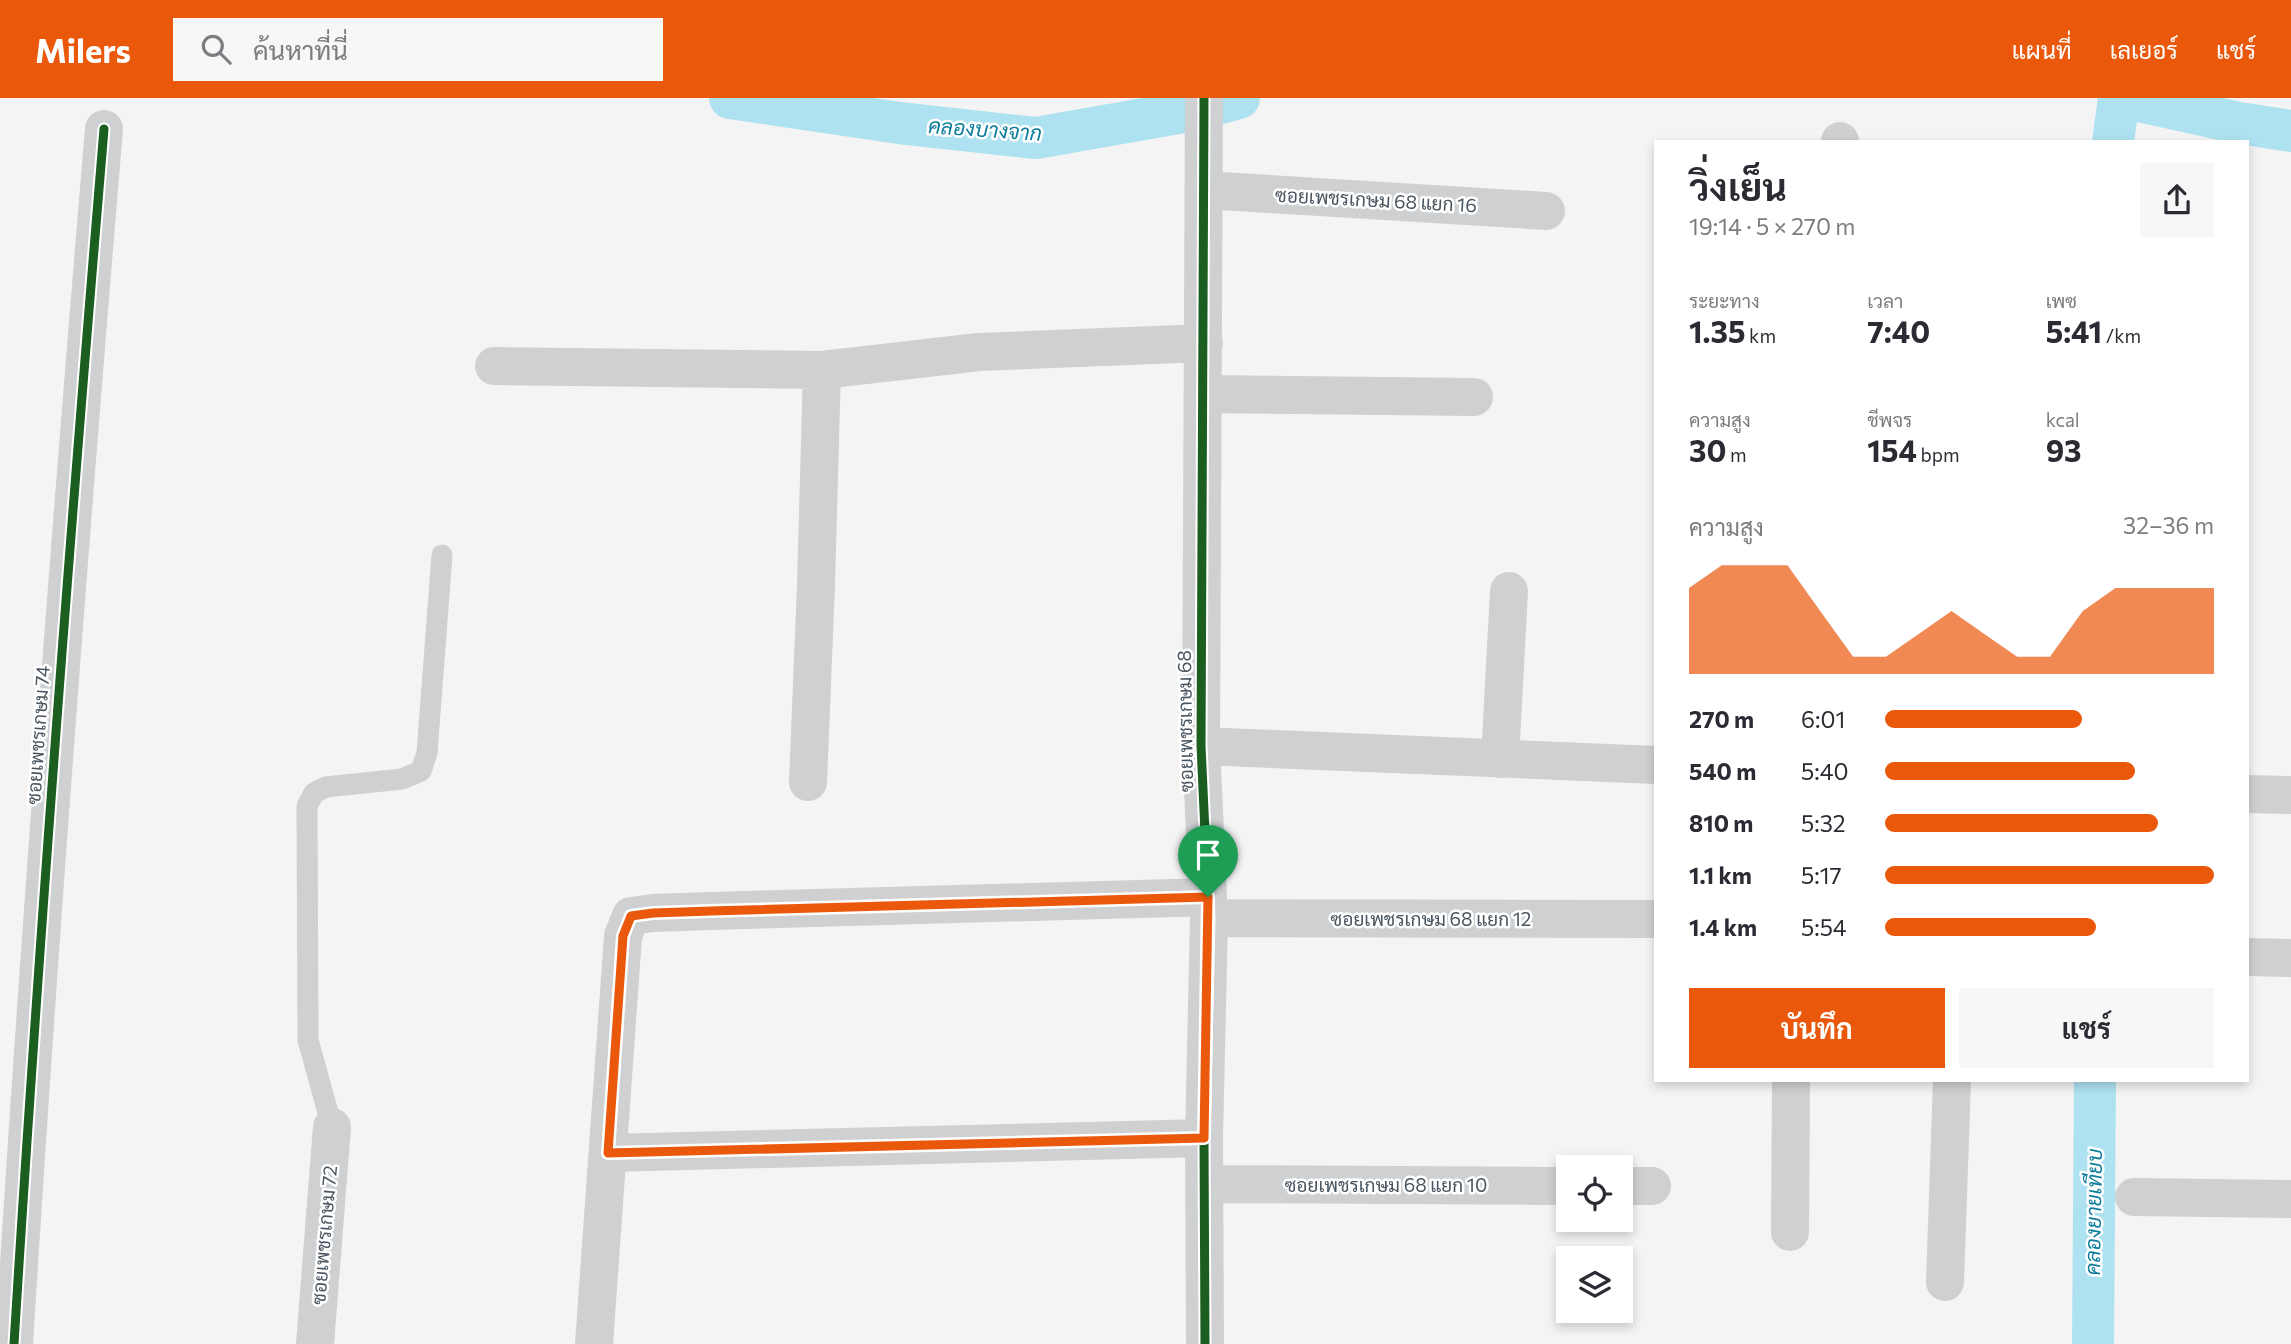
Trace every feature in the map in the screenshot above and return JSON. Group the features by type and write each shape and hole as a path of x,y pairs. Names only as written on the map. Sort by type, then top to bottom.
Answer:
{"street":[{"name":"ซอยเพชรเกษม 68","path":"1205,98 1201,746 1209,908 1204,1138 1205,1344"},
{"name":"ซอยเพชรเกษม 74","path":"14,1344 74,486 104,130"},
{"name":"ซอยเพชรเกษม 68 แยก 16","path":"1205,174 1546,211"},
{"path":"494,366 822,370 979,352 1204,343"},
{"path":"808,782 822,370"},
{"path":"1204,394 1474,397"},
{"path":"1500,759 1509,591"},
{"path":"1201,746 1654,765"},
{"path":"2249,794 2291,795"},
{"name":"ซอยเพชรเกษม 68 แยก 12","path":"608,1153 623,936 631,916 688,912 1209,908 1654,919"},
{"path":"2249,957 2291,958"},
{"path":"1790,1232 1791,1082"},
{"path":"1945,1282 1952,1082"},
{"name":"ซอยเพชรเกษม 72","path":"315,1344 332,1127"},
{"path":"594,1344 608,1153 1204,1138"},
{"name":"ซอยเพชรเกษม 68 แยก 10","path":"1204,1185 1556,1186"},
{"path":"2134,1197 2291,1199"}],"lane":[{"path":"332,1127 308,1040 307,806 314,793 326,787 402,779 421,771 427,752 442,555"}],"waterway":[{"name":"คลองบางจาก","path":"730,98 899,123 1036,138 1195,110 1239,98"},
{"name":"คลองยายเทียบ","path":"2113,140 2119,98"},
{"name":"คลองบางจาก","path":"2125,98 2239,123 2291,131"},
{"name":"คลองยายเทียบ","path":"2093,1344 2095,1082"}],"cycle path":[{"path":"1204,98 1201,746 1209,918 1204,1138 1205,1344"},
{"path":"14,1344 56,736 104,129"}],"route":[{"path":"1208,897 1204,1138 608,1153 623,936 631,916 711,911 1208,897"}]}
